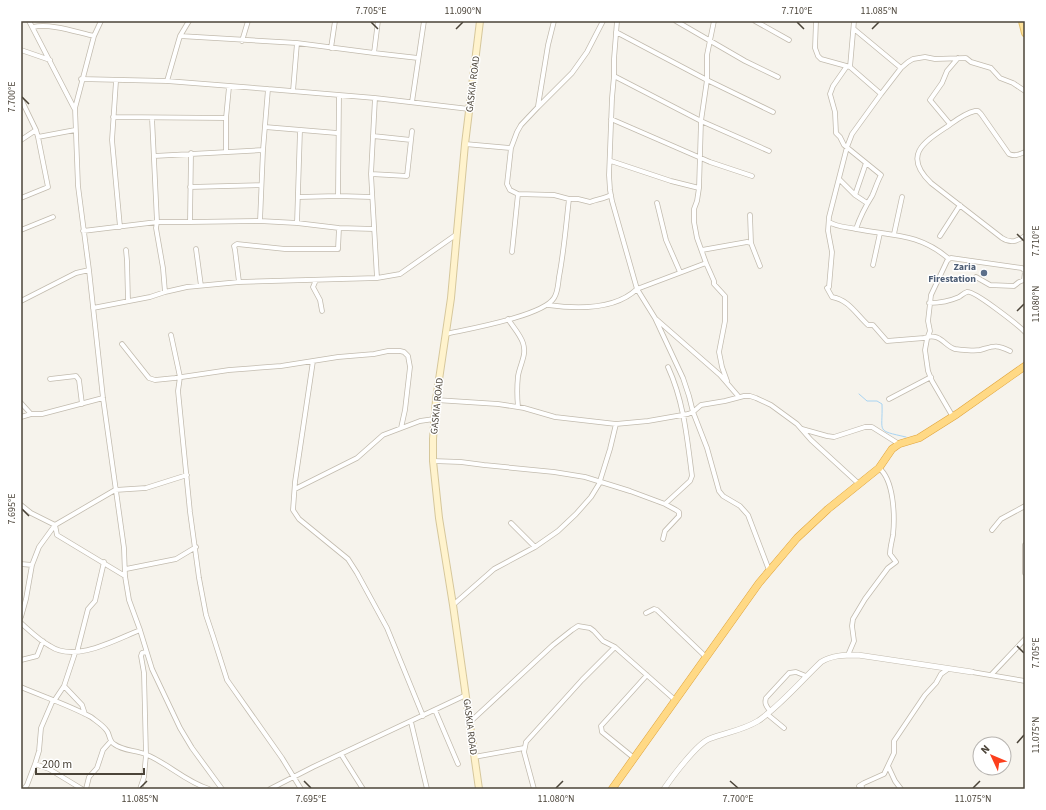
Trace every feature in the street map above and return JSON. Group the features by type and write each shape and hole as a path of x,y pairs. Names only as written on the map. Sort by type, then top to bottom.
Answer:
{"highway":[{"path":"612,789 769,570 812,523 879,468 892,449 899,444 919,438 953,417 1023,367"}],"main road":[{"name":"GASKIA ROAD","path":"479,789 439,518 433,461 436,400 446,334 465,144 480,21"},
{"path":"1022,21 1025,32"}],"street":[{"path":"29,21 75,108"},
{"path":"38,21 38,26"},
{"path":"101,21 94,36 81,79 75,108 75,130 78,186 83,231 89,270 102,398 124,548 128,600 140,630 153,673 180,728 192,748 222,789"},
{"path":"167,82 180,36 188,21"},
{"path":"242,41 248,21"},
{"path":"331,48 334,21"},
{"path":"374,54 378,21"},
{"path":"412,102 424,21"},
{"path":"538,107 548,45 554,21"},
{"path":"603,21 578,66 521,125 511,148 507,184 510,190 518,194 554,195 590,202 611,195"},
{"path":"617,21 611,119 611,161 609,175 611,195 637,289 655,318 683,378 693,412 707,448 719,491 723,496 740,506 748,515 769,570"},
{"path":"676,21 745,61 778,77"},
{"path":"714,21 707,55 707,80 701,121 699,188 694,209 694,222 697,238 715,286 725,296 725,321 719,352 727,382"},
{"path":"754,21 789,40"},
{"path":"816,21 816,48 818,56 821,59 849,67 881,94"},
{"path":"854,21 849,67 833,86 830,94 835,112 836,133 847,147 881,175 860,217 856,229"},
{"path":"33,27 38,26 57,28 94,36"},
{"path":"854,29 902,68"},
{"path":"616,32 707,80 773,112"},
{"path":"180,36 242,41 297,43 374,54 418,58"},
{"path":"293,91 297,43"},
{"path":"21,50 50,60"},
{"path":"1010,351 994,346 979,350 954,349 940,339 929,336 924,338 887,341 873,325 868,325 856,311 840,298 832,297 828,288 832,252 828,231 829,217 847,147 852,134 881,94 910,60 920,57 966,58 971,62 991,68 1000,78 1013,83 1025,91"},
{"path":"950,124 930,100 942,83 947,71 958,58"},
{"path":"614,76 701,121 769,151"},
{"path":"81,79 167,82 268,89 375,98 469,109"},
{"path":"116,80 112,140 120,227"},
{"path":"226,151 228,87"},
{"path":"260,221 263,150 268,89"},
{"path":"338,196 339,95"},
{"path":"375,98 371,174 377,278"},
{"path":"21,99 36,130 48,187 21,198"},
{"path":"1025,152 1012,156 978,111 971,112 927,140 922,144 918,153 919,166 926,178 960,205 1006,240 1016,241 1025,236"},
{"path":"113,117 226,118"},
{"path":"152,118 157,222 156,228 163,268 165,292"},
{"path":"611,119 710,162 752,176"},
{"path":"265,127 338,133"},
{"path":"21,140 36,130"},
{"path":"38,137 75,130"},
{"path":"297,223 300,130"},
{"path":"371,174 407,176 412,131"},
{"path":"373,136 411,140"},
{"path":"465,144 511,148"},
{"path":"154,156 263,150"},
{"path":"190,222 191,153"},
{"path":"611,161 671,181 699,188"},
{"path":"855,195 866,163"},
{"path":"839,179 855,195 867,203"},
{"path":"190,187 261,185"},
{"path":"512,252 518,194"},
{"path":"298,198 338,196 372,197"},
{"path":"894,234 902,198"},
{"path":"548,305 556,294 569,199"},
{"path":"657,203 666,240 680,272"},
{"path":"940,236 960,205"},
{"path":"750,215 751,243 760,266"},
{"path":"21,230 53,218"},
{"path":"83,231 157,222 260,221 297,223 339,228 374,229"},
{"path":"829,222 836,225 894,234 918,240 939,250 949,259 951,258 1022,268 1025,271 1025,280 1014,286 990,285 976,278"},
{"path":"239,282 234,246 238,244 284,249 338,249 339,228"},
{"path":"873,265 880,233"},
{"path":"93,308 150,297 165,292 201,286 239,282 377,278 400,274 457,234"},
{"path":"702,250 751,243"},
{"path":"196,248 201,286"},
{"path":"126,250 128,261 128,301"},
{"path":"949,259 934,288 929,303 928,321 930,331 925,350 930,377 953,417"},
{"path":"446,334 508,319 548,305 580,308 609,304 625,299 637,289 706,263"},
{"path":"22,299 76,273 89,270"},
{"path":"316,280 313,287 320,300 322,311"},
{"path":"929,303 946,301 959,297 965,292 970,292 985,300 1025,332"},
{"path":"655,318 708,364 727,382 739,397"},
{"path":"508,319 520,338 524,349 524,358 518,378 518,407"},
{"path":"170,335 180,377 178,391 190,512 199,578 206,614 226,677 234,691 278,752 301,789"},
{"path":"122,344 149,378 155,380 338,357 393,351 404,352 408,356 410,367 402,428"},
{"path":"313,361 293,510 299,519 348,559 387,628 423,716"},
{"path":"665,504 692,479 684,415 674,380 668,367"},
{"path":"50,379 76,376 80,384 82,404"},
{"path":"890,399 930,377"},
{"path":"436,400 479,402 518,407 555,416 616,424 648,421 684,415 693,412 701,405 750,396 771,405 791,419 834,462 859,484"},
{"path":"21,417 31,414 42,414 102,398"},
{"path":"21,403 31,414"},
{"path":"295,489 357,458 383,435 420,421 434,419"},
{"path":"453,605 494,569 535,547 558,531 573,517 591,497 599,481 610,449 616,424"},
{"path":"801,428 834,437 865,427 872,427 899,444"},
{"path":"433,461 461,462 554,472 599,481 665,504 679,512 679,516 665,531 662,539"},
{"path":"849,652 854,641 852,624 853,618 888,568 896,562 891,555 890,550 893,534 894,511 891,487 884,472 879,468"},
{"path":"21,617 32,565 39,547 55,525 115,490 146,488 187,475"},
{"path":"21,505 31,513 55,525"},
{"path":"992,530 1000,519 1025,506"},
{"path":"511,523 535,547"},
{"path":"55,525 57,535 125,576"},
{"path":"1025,545 1025,573"},
{"path":"126,569 176,559 196,548"},
{"path":"24,789 39,751 41,728 53,701 64,686 76,653 88,609 95,602 104,562"},
{"path":"21,564 32,565"},
{"path":"646,613 654,609 657,610 706,657"},
{"path":"21,623 50,647 66,653 76,653 102,646 140,630"},
{"path":"470,722 578,626 590,628 603,641 615,647 675,700"},
{"path":"991,675 1025,639"},
{"path":"21,660 37,656 43,641"},
{"path":"534,789 526,762 524,748 528,738 615,647"},
{"path":"140,789 144,777 146,755 144,674 141,656 142,653 146,652"},
{"path":"664,789 682,765 707,741 742,730 759,720 825,659 849,652 854,655 1025,681"},
{"path":"941,668 941,674"},
{"path":"862,789 862,787 859,786 864,782 883,775 894,753 894,741 941,674 948,669"},
{"path":"784,728 769,712 765,702 766,698 768,694 789,673 796,672 806,676"},
{"path":"634,758 602,732 601,726 647,675"},
{"path":"64,686 82,705 85,714"},
{"path":"21,687 85,714 108,731 111,741 118,747 146,755 194,784 209,789"},
{"path":"270,789 293,776 466,695"},
{"path":"435,710 458,764"},
{"path":"411,722 427,789"},
{"path":"86,789 89,777 97,768 103,750 111,741"},
{"path":"474,757 524,748"},
{"path":"341,754 363,789"},
{"path":"35,764 49,769 82,789"},
{"path":"888,766 894,781 901,789"}],"waterway":[{"path":"859,394 867,401 877,401 882,404 882,425 885,431 906,437"}],"place":[{"name":"Zaria Firestation","path":"984,273"}]}
